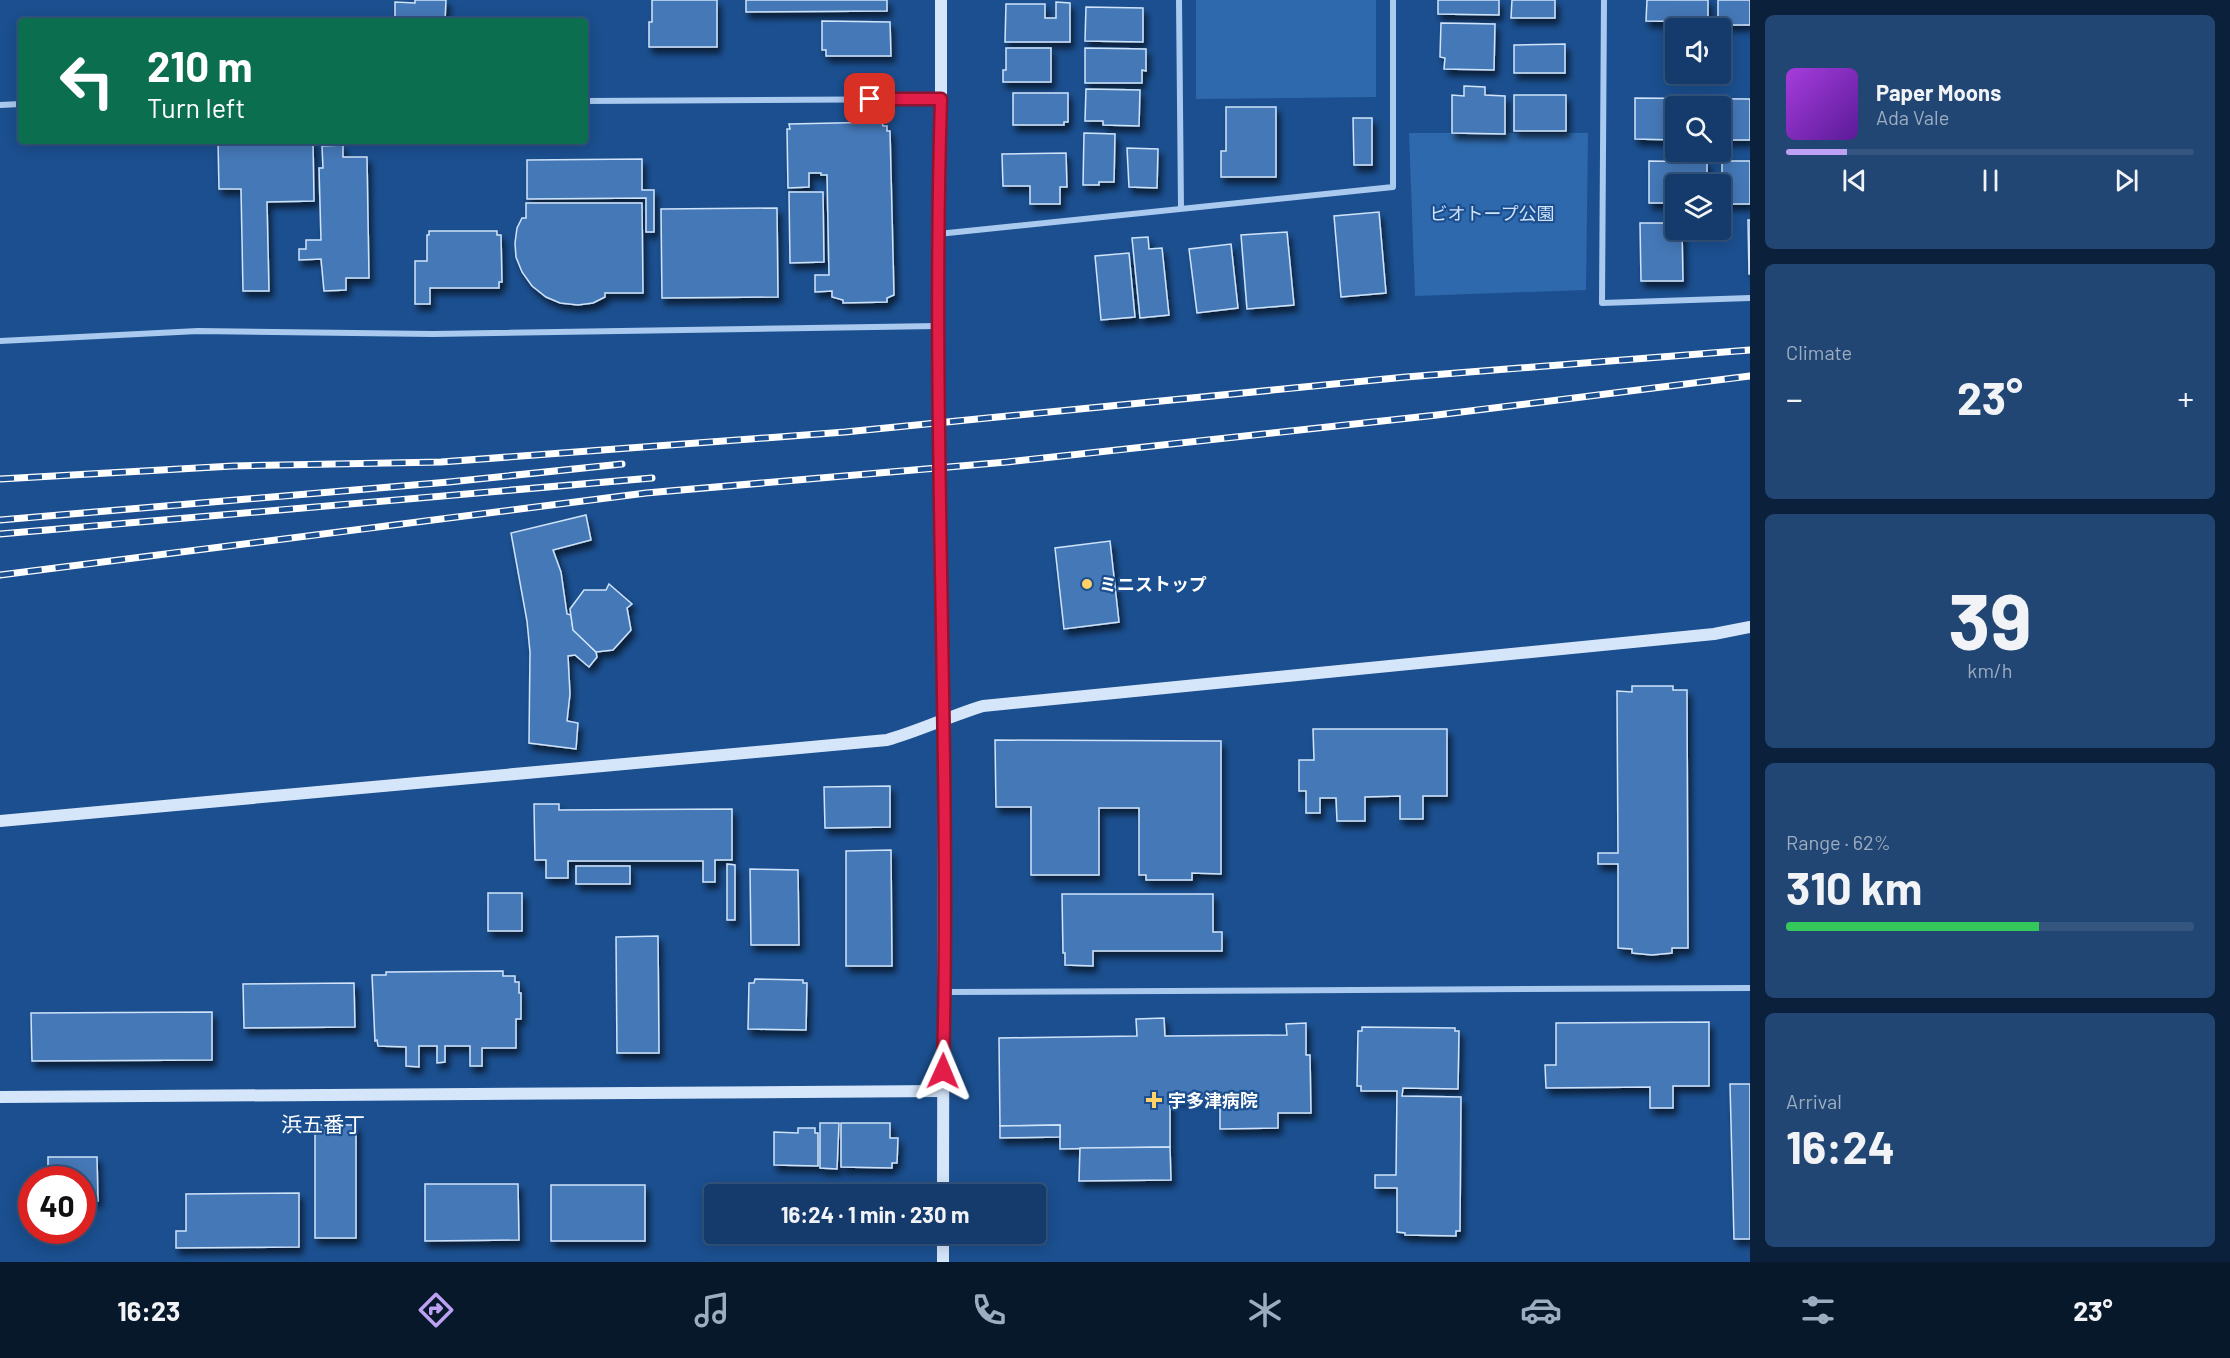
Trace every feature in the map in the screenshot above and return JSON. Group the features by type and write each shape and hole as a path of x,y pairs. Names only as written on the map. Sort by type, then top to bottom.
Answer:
{"street":[{"path":"941,0 937,326 944,718 943,1184"},
{"path":"1179,0 1181,208"},
{"path":"938,234 1393,187 1393,0"},
{"path":"1604,0 1602,303 1750,298"},
{"path":"588,101 941,99"},
{"path":"0,105 18,104"},
{"path":"0,340 198,331 433,334 937,326"},
{"path":"0,821 887,740 983,706 1714,634 1750,627"},
{"path":"945,992 1750,988"},
{"path":"0,1097 943,1091"},
{"path":"943,1244 943,1262"}],"green space":[{"path":"1196,0 1376,0 1376,97 1196,99"},
{"name":"ビオトープ公園","path":"1409,133 1588,133 1586,290 1415,296"}],"building":[{"path":"415,0 446,0 445,18 395,18 395,2 415,3"},
{"path":"652,0 717,0 717,47 649,47"},
{"path":"746,0 887,0 887,11 746,12"},
{"path":"1438,0 1499,0 1499,15 1438,14"},
{"path":"1512,0 1555,0 1555,18 1511,18"},
{"path":"1647,0 1708,0 1708,18 1665,18 1665,21 1646,21"},
{"path":"1718,0 1750,0 1750,25 1731,25 1731,18 1718,18"},
{"path":"1056,2 1070,3 1070,42 1005,42 1006,4 1045,4 1045,18 1056,18"},
{"path":"1086,7 1143,8 1143,42 1085,41"},
{"path":"822,21 890,22 891,56 826,56 826,50 822,50"},
{"path":"1441,23 1495,24 1494,70 1444,69 1445,58 1440,57"},
{"path":"1565,44 1565,73 1514,73 1514,45"},
{"path":"1006,48 1051,48 1051,82 1003,82 1003,70 1006,70"},
{"path":"1085,48 1146,49 1146,71 1142,70 1142,83 1085,83"},
{"path":"1464,86 1485,87 1485,95 1505,96 1505,134 1452,133 1452,95 1464,96"},
{"path":"1086,89 1140,90 1139,126 1103,125 1103,121 1085,121"},
{"path":"1013,93 1068,93 1068,122 1064,122 1064,125 1013,125"},
{"path":"1514,95 1566,95 1566,131 1514,131"},
{"path":"1635,98 1665,98 1665,140 1635,139"},
{"path":"1731,99 1750,99 1750,140 1731,140"},
{"path":"1226,107 1276,107 1276,177 1221,177 1221,151 1226,151"},
{"path":"1353,118 1372,118 1372,165 1354,165"},
{"path":"882,122 883,126 887,126 887,131 890,131 894,295 887,298 887,302 843,303 843,300 832,297 832,291 815,292 815,275 829,275 827,175 809,173 809,187 788,188 787,129 790,129 789,124"},
{"path":"1084,133 1115,134 1114,182 1083,185"},
{"path":"218,144 313,144 314,201 267,202 269,291 243,291 241,189 219,189"},
{"path":"343,145 343,157 367,157 369,278 346,278 346,290 324,291 321,259 299,260 299,249 306,249 306,240 321,240 319,168 323,168 322,146"},
{"path":"1127,148 1158,149 1157,188 1129,187"},
{"path":"1066,153 1067,187 1060,187 1060,204 1030,204 1030,186 1003,186 1002,154"},
{"path":"642,159 642,190 654,190 654,232 646,232 646,198 527,199 527,160"},
{"path":"1649,161 1707,162 1707,174 1665,174 1665,203 1649,203"},
{"path":"1750,161 1750,204 1731,204 1731,174 1722,174 1722,162"},
{"path":"789,192 823,192 824,262 790,263"},
{"path":"526,203 642,203 643,293 605,293 605,297 593,303 578,305 560,303 546,297 532,286 522,272 516,257 517,228 522,218 526,218"},
{"path":"777,208 778,297 662,298 661,209"},
{"path":"1379,212 1386,293 1341,297 1334,216"},
{"path":"1748,220 1750,220 1750,274 1749,274"},
{"path":"1640,223 1665,223 1665,240 1682,240 1683,281 1641,281"},
{"path":"429,231 497,231 497,235 501,235 502,282 499,282 499,288 430,288 430,304 415,304 415,261 427,261"},
{"path":"1287,232 1294,305 1247,309 1241,235"},
{"path":"1148,237 1149,249 1162,248 1169,315 1140,318 1132,238"},
{"path":"1231,244 1238,308 1197,313 1189,249"},
{"path":"1129,253 1135,317 1101,320 1095,256"},
{"path":"586,515 591,540 553,550 561,572 567,614 571,615 573,630 596,652 597,657 589,667 575,655 568,656 570,694 567,721 578,723 576,749 529,743 530,652 527,621 511,533"},
{"path":"1110,541 1119,622 1064,629 1055,548"},
{"path":"609,584 632,604 627,608 631,630 613,650 596,652 573,630 570,609 584,590 606,590"},
{"path":"1632,686 1673,686 1673,690 1687,690 1688,948 1672,948 1672,953 1652,955 1632,953 1632,949 1618,948 1618,864 1598,864 1598,853 1618,853 1617,691 1632,692"},
{"path":"1313,729 1447,729 1447,796 1423,796 1423,819 1400,819 1400,796 1365,797 1365,821 1337,821 1336,798 1320,798 1320,813 1306,813 1306,791 1299,791 1299,760 1314,760"},
{"path":"995,740 1221,741 1221,874 1192,873 1192,880 1146,880 1146,875 1139,875 1139,808 1099,808 1099,875 1031,875 1031,807 996,807"},
{"path":"890,786 890,827 825,828 824,787"},
{"path":"534,804 559,804 559,810 732,809 732,860 715,860 715,882 703,882 703,861 568,861 568,878 546,878 546,860 535,860"},
{"path":"891,850 892,966 846,966 846,851"},
{"path":"727,864 735,865 735,920 727,920"},
{"path":"576,866 630,866 630,884 576,884"},
{"path":"750,869 798,870 799,945 751,945"},
{"path":"488,893 522,893 522,931 488,931"},
{"path":"1062,894 1213,894 1213,932 1222,932 1222,951 1093,951 1093,966 1065,965"},
{"path":"658,936 659,1053 617,1053 616,937"},
{"path":"503,971 503,976 515,976 515,982 519,982 519,993 521,993 521,1019 516,1019 516,1048 482,1048 482,1066 470,1066 470,1046 445,1046 445,1062 437,1063 437,1046 419,1046 419,1067 406,1066 406,1047 378,1046 377,1040 375,1041 372,975 386,975 386,972"},
{"path":"755,979 803,980 803,983 807,983 806,1030 748,1029 749,983 754,983"},
{"path":"354,983 355,1027 244,1028 243,984"},
{"path":"212,1012 212,1060 32,1061 31,1013"},
{"path":"1164,1018 1165,1036 1287,1035 1286,1024 1306,1023 1306,1055 1310,1055 1311,1113 1278,1113 1278,1128 1220,1129 1220,1098 1170,1098 1170,1147 1060,1149 1060,1125 1000,1126 999,1038 1137,1036 1136,1019"},
{"path":"1709,1022 1709,1086 1673,1086 1673,1108 1650,1108 1650,1087 1546,1088 1545,1065 1556,1065 1556,1023"},
{"path":"1362,1027 1455,1028 1455,1031 1459,1031 1458,1089 1403,1088 1402,1096 1461,1097 1460,1231 1456,1231 1456,1236 1405,1235 1405,1233 1397,1232 1397,1188 1375,1188 1375,1175 1396,1175 1397,1091 1361,1091 1361,1086 1357,1086 1358,1031 1362,1031"},
{"path":"1730,1084 1750,1084 1750,1239 1734,1239"},
{"path":"820,1123 839,1123 837,1169 820,1168"},
{"path":"841,1123 890,1123 890,1138 898,1138 897,1163 892,1163 892,1168 841,1167"},
{"path":"315,1125 356,1125 356,1238 315,1238"},
{"path":"1060,1125 1060,1137 1000,1138 1000,1126"},
{"path":"798,1128 815,1128 815,1133 818,1133 818,1166 774,1165 774,1132 798,1133"},
{"path":"1170,1147 1171,1180 1079,1181 1080,1148"},
{"path":"48,1157 97,1157 98,1201 96,1201 96,1166 48,1166"},
{"path":"425,1184 518,1184 519,1240 425,1241"},
{"path":"551,1185 645,1185 645,1241 551,1241"},
{"path":"299,1193 299,1247 176,1248 176,1231 186,1231 186,1194"}],"railway":[{"path":"0,479 233,466 441,462 845,432 1406,377 1750,350"},
{"path":"0,575 646,493 1007,462 1437,415 1750,376"},
{"path":"0,520 449,482 622,464"},
{"path":"0,534 652,478"}],"place":[{"name":"ミニストップ","path":"1087,584"},
{"name":"宇多津病院","path":"1154,1100"}],"district":[{"name":"浜五番丁","path":"323,1123"}],"route":[{"path":"870,99 941,99 937,326 944,718 943,1071"}]}
